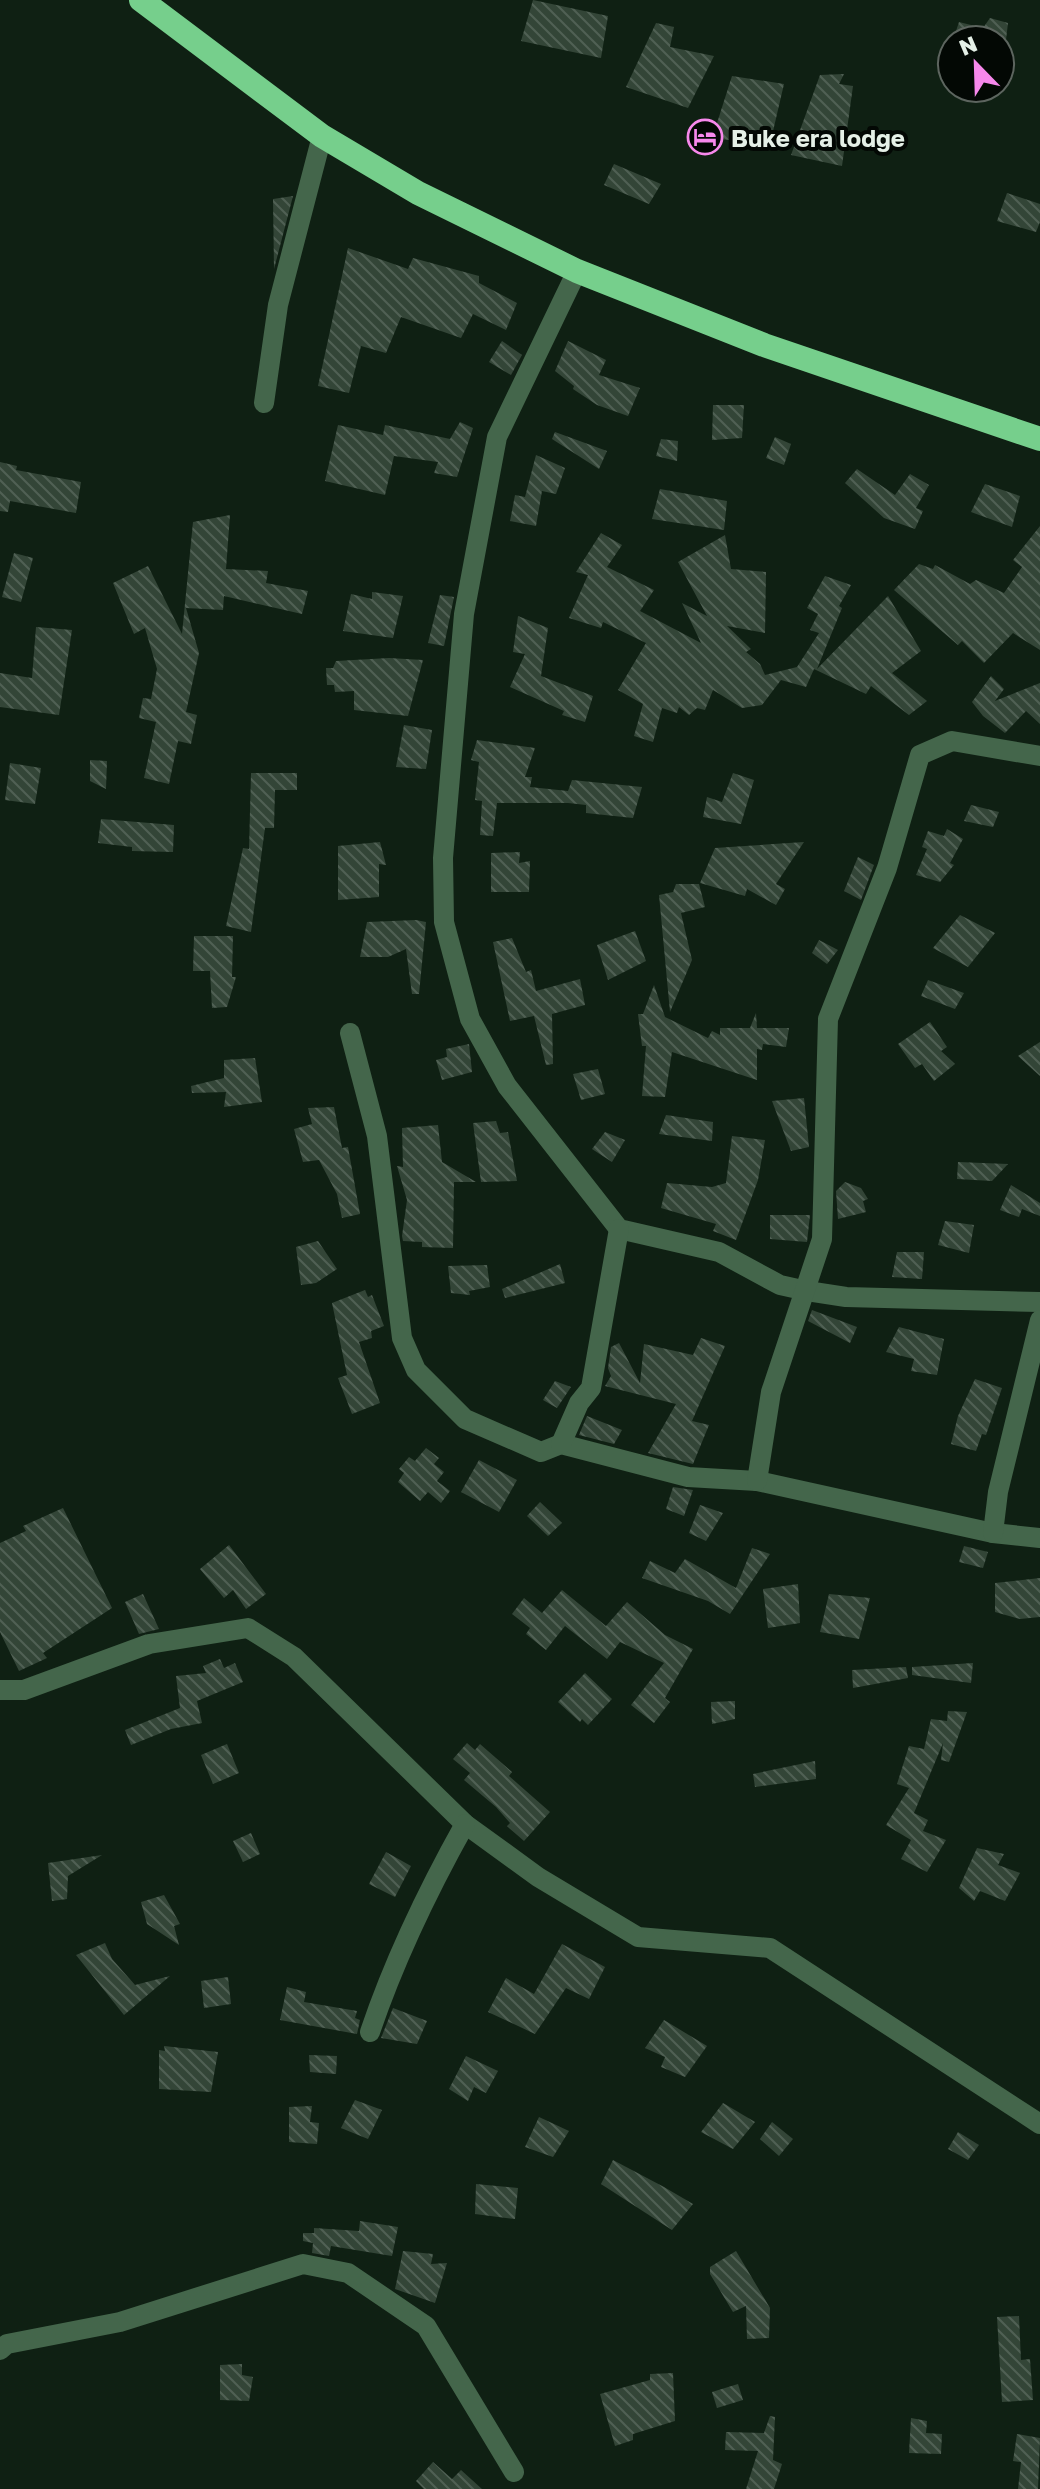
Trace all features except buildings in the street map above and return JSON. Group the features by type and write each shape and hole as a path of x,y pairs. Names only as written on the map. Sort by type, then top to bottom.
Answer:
{"highway":[{"path":"141,0 322,136 418,193 577,271 764,345 1040,439"}],"street":[{"path":"264,403 278,305 322,136"},
{"path":"577,271 497,437 464,614 443,858 444,922 470,1019 507,1086 619,1229 719,1252 780,1285 807,1291 846,1297 1040,1302"},
{"path":"757,1481 771,1392 822,1239 828,1019 887,868 920,755 952,741 1040,756"},
{"path":"350,1033 377,1136 402,1338 416,1370 465,1419 541,1452 561,1444 688,1477 757,1481 993,1533 1040,1538"},
{"path":"561,1444 579,1403 591,1388 619,1229"},
{"path":"993,1533 998,1492 1040,1320"},
{"path":"0,1690 24,1690 149,1644 248,1628 294,1657 465,1824 538,1877 638,1937 770,1948 1040,2124"},
{"path":"370,2032 388,1978 417,1909 465,1824"},
{"path":"2,2342 120,2322 303,2264 348,2273 426,2326 514,2472"}],"place":[{"name":"Buke era lodge","path":"705,137"}]}
